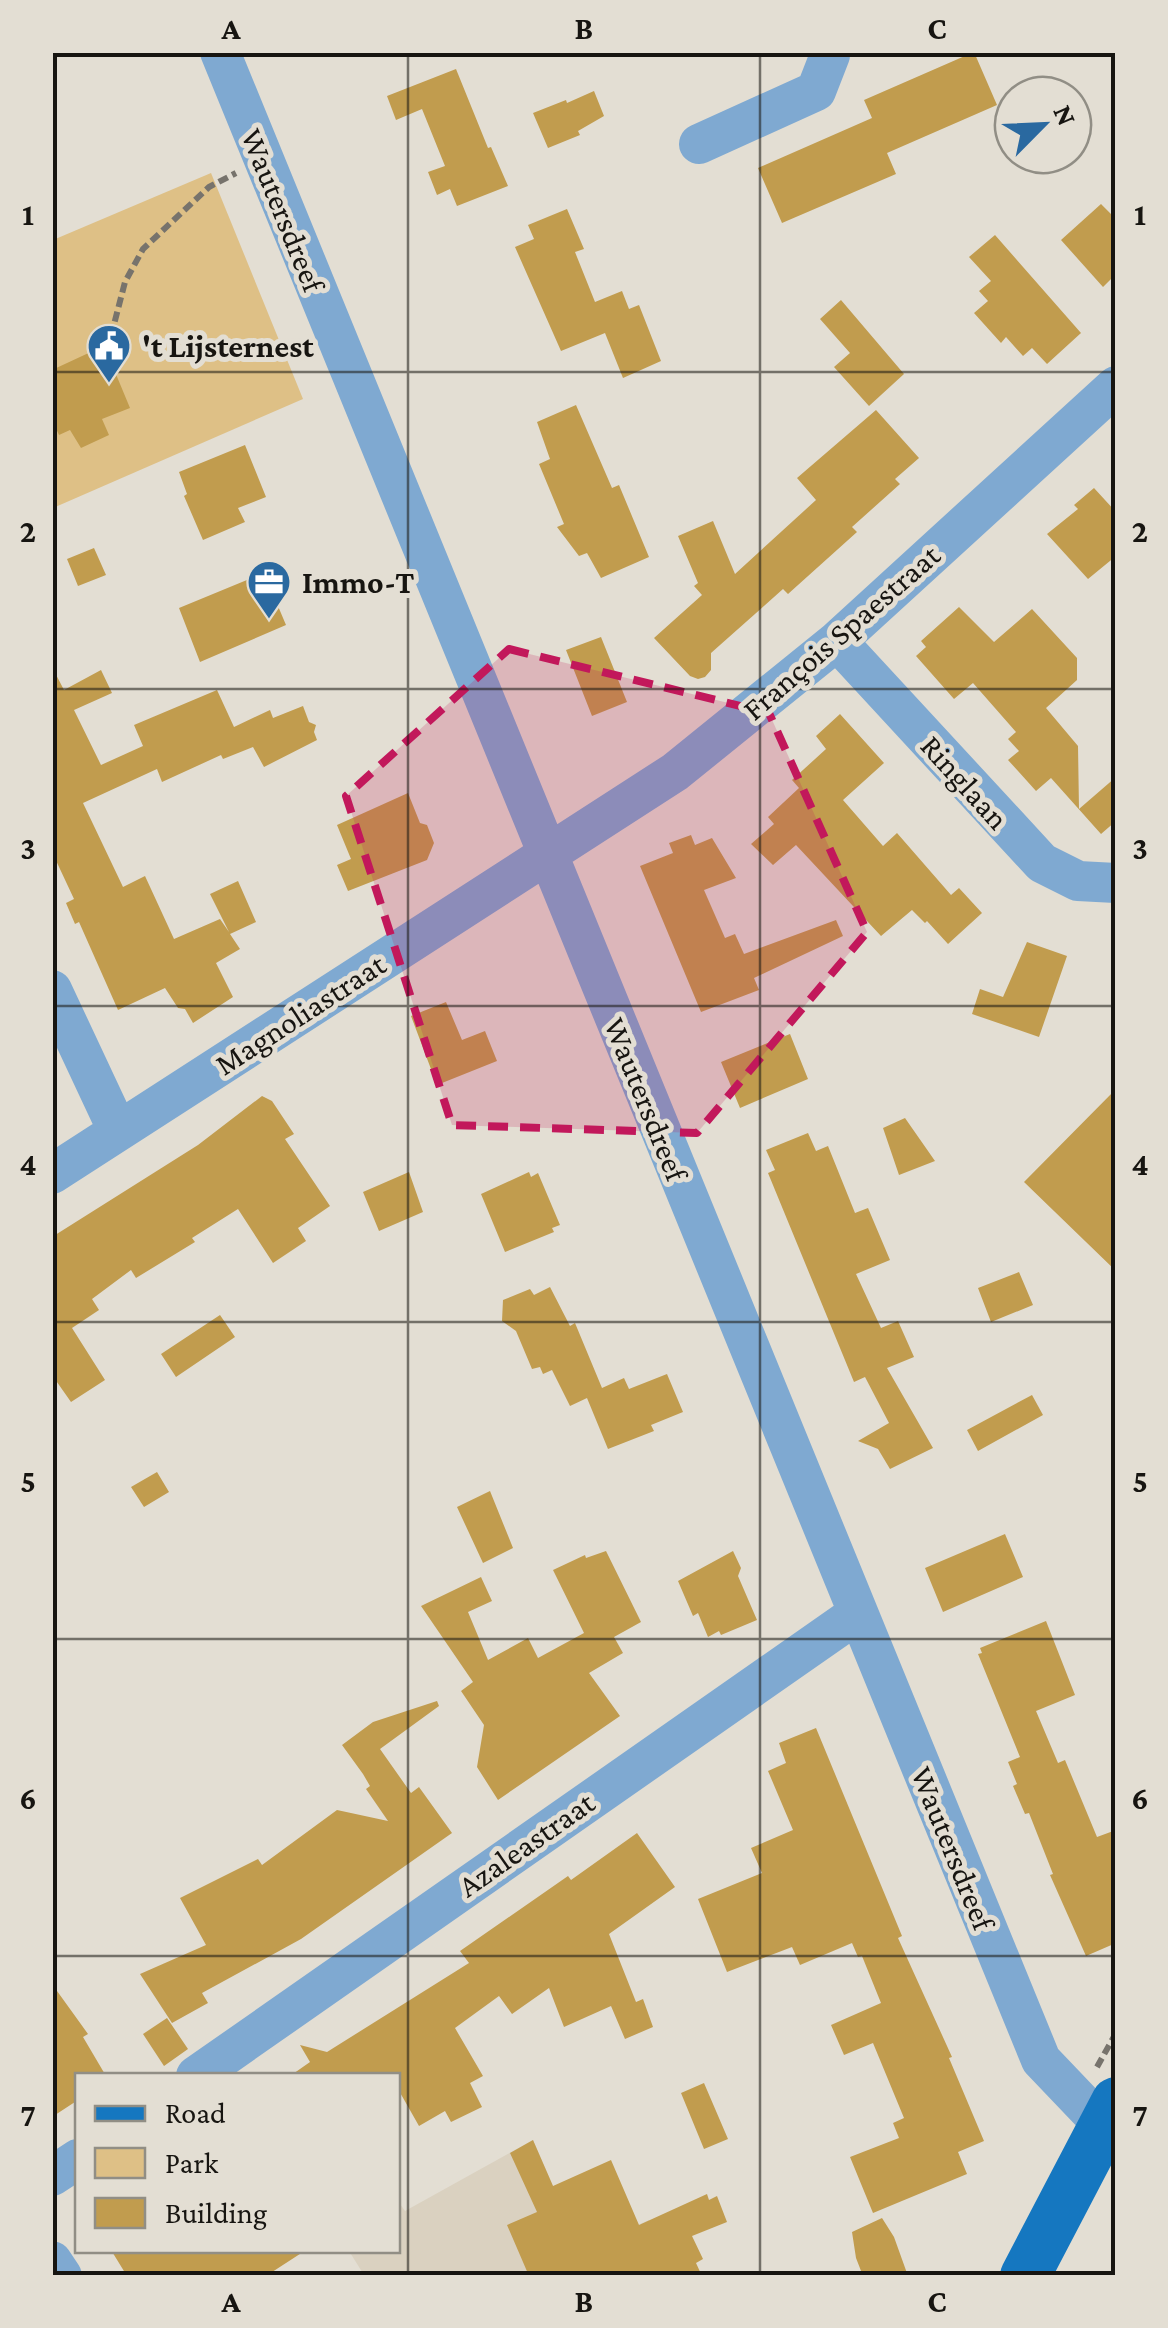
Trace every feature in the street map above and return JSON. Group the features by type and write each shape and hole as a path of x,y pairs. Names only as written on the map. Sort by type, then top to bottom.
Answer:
{"main road":[{"path":"1025,2276 1109,2114"}],"street":[{"name":"Wautersdreef","path":"220,52 1041,2060 1109,2114"},
{"path":"699,144 816,91 831,53"},
{"name":"François Spaestraat","path":"547,854 675,772 837,641 1116,386"},
{"name":"Ringlaan","path":"837,641 1042,863 1078,880 1116,883"},
{"name":"Magnoliastraat","path":"52,1174 547,854"},
{"path":"52,990 118,1131"},
{"name":"Azaleastraat","path":"200,2073 857,1614"},
{"path":"52,2176 75,2160"},
{"path":"52,2261 62,2276"}],"path":[{"path":"111,336 125,282 144,249 209,187 265,162"}],"highlighted area":[{"path":"509,649 769,713 867,932 697,1133 452,1125 346,796"}],"shaded area":[{"path":"533,2140 581,2250 649,2220 673,2275 364,2275 350,2253 400,2253 400,2204 405,2211"}],"green space":[{"path":"211,173 303,399 53,508 53,240"}],"building":[{"path":"974,52 993,96 993,107 887,153 896,174 782,223 758,168 872,118 864,100"},
{"path":"456,69 508,186 457,206 450,189 437,195 428,172 445,166 422,109 396,120 387,96"},
{"path":"594,91 604,116 578,131 580,135 548,148 533,113"},
{"path":"1101,204 1116,219 1116,274 1103,287 1061,240"},
{"path":"567,209 584,249 575,252 595,302 622,291 629,309 639,305 661,361 623,378 605,333 561,351 515,247 534,239 528,225"},
{"path":"995,235 1081,333 1047,364 1032,348 1023,356 1006,337 1001,343 974,313 988,301 979,291 991,281 969,257"},
{"path":"841,300 904,374 869,406 834,367 850,353 820,319"},
{"path":"95,350 100,358 108,355 130,408 102,419 109,435 81,448 70,430 59,435 52,420 52,370"},
{"path":"576,405 612,488 619,485 649,557 601,578 587,553 579,556 557,527 564,524 539,464 550,459 537,422"},
{"path":"876,410 919,458 895,479 900,484 852,527 857,532 788,594 783,589 711,653 711,670 705,677 690,676 654,638 702,595 694,586 698,583 678,536 713,521 735,574 816,500 797,478"},
{"path":"245,445 266,497 238,508 245,522 203,540 184,496 187,494 179,472"},
{"path":"1094,488 1116,512 1116,556 1088,579 1047,534 1078,509 1074,505"},
{"path":"94,548 106,575 78,586 67,559"},
{"path":"264,573 286,625 200,662 179,608"},
{"path":"959,607 994,642 1032,609 1077,658 1077,680 1046,708 1078,746 1079,809 1116,777 1116,821 1101,834 1051,778 1036,791 1008,760 1019,751 1008,739 1016,732 973,683 954,699 916,656 926,647 921,641"},
{"path":"601,637 627,702 592,716 566,650"},
{"path":"52,667 64,690 101,670 112,693 74,710 101,765 143,746 134,725 217,690 234,727 270,710 273,718 303,706 309,722 316,725 317,740 264,767 253,747 223,759 221,755 162,782 157,769 83,803 123,887 145,876 174,939 220,919 229,932 210,894 238,881 256,922 230,934 240,949 216,963 233,997 193,1023 165,988 118,1010 79,922 75,924 66,903 74,899 52,852"},
{"path":"840,714 884,763 843,800 883,846 897,833 951,895 959,888 982,913 948,944 912,910 881,936 796,845 773,865 751,844 774,824 768,817 799,788 792,780 826,749 816,736"},
{"path":"408,793 420,823 427,825 434,843 427,860 348,891 337,865 351,859 337,825"},
{"path":"691,835 695,845 712,838 736,878 704,890 725,938 735,934 744,954 836,920 843,936 754,978 759,990 701,1012 640,866 673,853 669,843"},
{"path":"1027,942 1067,956 1039,1037 972,1014 980,989 1003,997"},
{"path":"446,1002 462,1040 485,1031 497,1061 437,1085 411,1016"},
{"path":"790,1034 808,1079 740,1108 721,1062"},
{"path":"1116,1089 1116,1271 1024,1182"},
{"path":"262,1096 272,1101 294,1134 285,1139 330,1206 298,1228 306,1241 273,1263 238,1209 192,1238 195,1242 136,1278 131,1270 92,1299 99,1310 72,1328 105,1380 71,1402 52,1375 52,1237 198,1145"},
{"path":"905,1118 935,1161 899,1175 883,1128"},
{"path":"808,1133 816,1151 828,1146 855,1213 868,1208 890,1260 856,1274 881,1328 898,1321 914,1357 887,1368 933,1448 890,1469 878,1449 858,1441 889,1423 865,1377 854,1382 768,1173 775,1170 766,1150"},
{"path":"409,1172 423,1212 379,1231 363,1192"},
{"path":"529,1172 531,1177 538,1173 560,1225 552,1228 554,1232 505,1252 481,1194"},
{"path":"1019,1272 1033,1305 991,1322 978,1288"},
{"path":"550,1287 570,1326 575,1323 602,1388 624,1378 629,1389 667,1374 683,1412 651,1425 654,1431 608,1449 587,1398 570,1406 552,1370 543,1374 540,1367 532,1369 516,1331 502,1321 503,1300 530,1289 534,1295"},
{"path":"220,1315 235,1337 176,1377 161,1354"},
{"path":"1032,1395 1043,1415 978,1451 967,1430"},
{"path":"157,1472 169,1492 144,1507 131,1487"},
{"path":"490,1491 513,1548 483,1563 457,1507"},
{"path":"1005,1534 1023,1577 943,1612 925,1568"},
{"path":"606,1551 641,1622 614,1637 623,1653 589,1673 620,1716 498,1800 477,1767 484,1725 461,1691 473,1682 421,1606 481,1577 492,1601 468,1612 488,1660 528,1638 538,1658 584,1633 553,1570 585,1555 586,1558"},
{"path":"733,1551 741,1568 738,1576 757,1620 708,1637 698,1613 693,1616 678,1581"},
{"path":"1046,1621 1075,1695 1036,1711 1058,1763 1065,1760 1097,1837 1116,1830 1116,1943 1086,1956 1050,1875 1053,1874 1029,1813 1025,1814 1013,1786 1017,1784 1008,1762 1020,1757 978,1654 982,1653 980,1648"},
{"path":"437,1701 439,1706 380,1749 411,1793 419,1787 452,1833 301,1939 202,1993 208,2003 172,2023 140,1974 206,1945 180,1898 258,1859 262,1865 337,1810 388,1821 342,1745 373,1722"},
{"path":"816,1728 902,1936 898,1938 952,2057 949,2058 984,2141 958,2152 967,2174 873,2213 850,2157 899,2138 893,2123 904,2118 873,2043 844,2055 831,2025 881,2003 862,1956 858,1957 852,1943 800,1965 792,1947 727,1972 698,1899 762,1873 751,1848 793,1830 768,1771 786,1763 779,1743"},
{"path":"637,1833 675,1887 609,1934 636,2002 643,1999 653,2027 625,2039 611,2006 564,2027 549,1988 512,2014 499,1996 455,2028 483,2076 470,2083 482,2107 451,2122 445,2111 419,2126 400,2093 400,2073 294,2073 310,2062 300,2045 327,2052 469,1963 460,1951 568,1876 571,1880"},
{"path":"52,1984 88,2034 83,2037 104,2073 75,2073 75,2102 52,2117"},
{"path":"167,2018 188,2049 164,2066 143,2034"},
{"path":"704,2083 728,2139 704,2149 681,2093"},
{"path":"533,2140 553,2186 611,2160 639,2225 707,2194 709,2200 717,2196 727,2222 692,2236 703,2259 696,2263 702,2276 529,2276 507,2225 537,2212 510,2153"},
{"path":"882,2218 894,2237 908,2276 863,2276 852,2232"},
{"path":"113,2253 301,2253 266,2276 127,2276"}],"place":[{"name":"'t Lijsternest","path":"109,384"},
{"name":"Immo-T","path":"269,620"}]}
